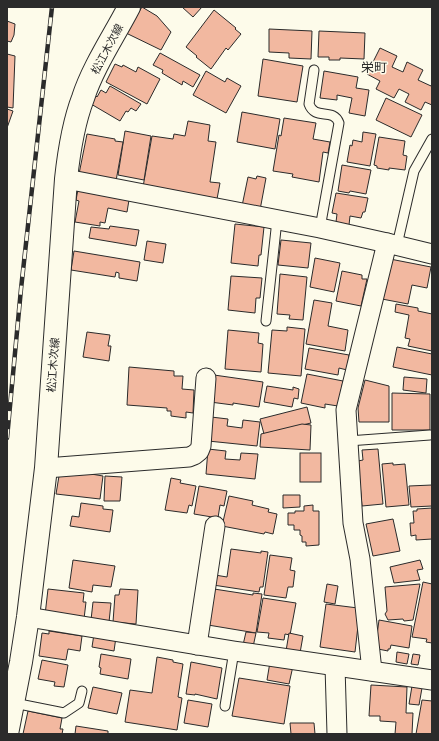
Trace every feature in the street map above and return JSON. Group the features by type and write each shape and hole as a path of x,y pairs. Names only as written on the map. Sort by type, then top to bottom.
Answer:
{"main road":[{"name":"松江木次線","path":"8,734 28,617 46,468 69,151 83,96 98,64 129,7"}],"street":[{"path":"66,179 320,228 432,254"},
{"path":"372,671 360,559 353,522 346,410 392,244"},
{"path":"46,468 189,457 194,455 199,451 202,441 206,378"},
{"path":"197,645 215,526"},
{"path":"28,617 197,645 432,680"},
{"path":"335,666 336,734"}],"lane":[{"path":"314,70 309,104 310,107 315,112 334,116 339,123 320,228"},
{"path":"392,244 414,171 432,139"},
{"path":"266,321 277,220"},
{"path":"348,441 430,435"},
{"path":"225,706 234,650"},
{"path":"14,703 64,713 79,703 82,691"}],"building":[{"path":"142,7 157,16 171,32 161,50 126,33"},
{"path":"182,7 202,7 193,17"},
{"path":"214,10 241,34 228,50 226,48 211,69 186,47"},
{"path":"7,21 15,24 14,35 11,42 7,41"},
{"path":"269,29 312,31 311,59 289,58 289,53 269,52"},
{"path":"319,31 365,33 364,59 340,58 340,60 329,60 329,57 318,57"},
{"path":"380,48 397,56 392,67 403,72 407,62 423,70 418,80 431,86 432,83 432,105 425,102 421,110 405,102 409,94 399,89 394,98 376,89 380,81 367,74"},
{"path":"160,53 200,75 193,87 183,81 182,85 162,73 163,70 153,65"},
{"path":"7,54 15,56 13,108 7,107"},
{"path":"263,59 303,66 297,102 258,96"},
{"path":"115,64 122,67 123,65 136,72 138,67 160,79 147,104 106,82"},
{"path":"206,71 225,82 227,78 241,86 226,113 193,95"},
{"path":"324,71 358,77 356,88 369,90 365,116 349,113 352,98 337,95 337,100 320,98"},
{"path":"110,86 141,104 136,111 131,108 128,112 126,111 120,121 91,104 101,90 106,93"},
{"path":"386,98 422,115 411,137 376,120"},
{"path":"7,109 13,111 7,128"},
{"path":"242,112 280,119 275,149 237,142"},
{"path":"284,118 316,123 313,139 330,142 328,153 323,152 319,182 292,177 293,174 273,171 279,135 281,136"},
{"path":"188,121 210,125 208,141 216,142 210,182 220,183 217,199 143,187 152,136 173,139 174,134 185,136"},
{"path":"125,131 151,136 144,180 118,175"},
{"path":"363,132 376,134 370,166 347,162 350,145 352,146 353,140 362,142"},
{"path":"87,134 123,142 116,181 79,174"},
{"path":"379,137 405,141 403,155 407,156 405,170 389,168 389,170 377,168 377,166 374,165"},
{"path":"342,165 371,170 366,194 350,191 349,193 338,191"},
{"path":"257,176 266,178 260,210 242,206 248,177 256,179"},
{"path":"79,184 129,200 127,212 108,208 105,223 100,222 100,226 75,222 79,201 76,200"},
{"path":"336,193 368,198 365,212 363,212 361,218 350,216 349,225 336,222 337,214 332,213"},
{"path":"235,224 264,227 261,255 259,255 258,266 231,263"},
{"path":"110,226 139,230 136,246 89,238 91,227 109,229"},
{"path":"281,240 311,243 308,268 278,265"},
{"path":"147,241 166,244 163,263 144,260"},
{"path":"74,251 140,262 137,281 119,278 119,273 116,272 115,277 71,270"},
{"path":"315,258 340,263 334,292 310,287"},
{"path":"390,259 431,267 427,288 412,285 408,304 382,299"},
{"path":"342,271 362,275 362,279 367,279 361,306 336,301"},
{"path":"280,274 307,277 303,320 289,319 290,315 277,314"},
{"path":"231,276 262,278 260,298 256,298 255,313 228,310"},
{"path":"314,300 332,303 328,326 348,330 345,351 306,344"},
{"path":"396,304 418,308 418,311 432,314 432,351 408,346 410,339 405,338 409,315 395,312"},
{"path":"287,327 305,329 301,376 268,373 272,330 287,331"},
{"path":"228,330 259,333 258,343 263,344 261,372 225,369"},
{"path":"87,332 110,335 108,346 111,346 109,361 83,357"},
{"path":"397,347 432,354 432,375 393,367"},
{"path":"309,348 349,355 347,370 339,368 338,375 305,369"},
{"path":"129,367 174,371 174,376 183,376 182,389 194,390 193,413 186,412 186,418 171,416 171,411 167,411 167,408 127,405"},
{"path":"307,374 343,381 338,406 325,404 325,408 301,403"},
{"path":"214,375 263,382 259,407 233,403 233,405 210,402"},
{"path":"404,377 427,379 426,393 403,390"},
{"path":"365,380 389,386 389,422 359,422 358,408"},
{"path":"267,386 293,390 293,387 299,389 298,399 294,398 292,407 264,402"},
{"path":"392,393 430,394 430,430 392,430"},
{"path":"307,407 311,423 264,434 260,419"},
{"path":"211,417 228,419 227,426 242,428 243,420 260,422 257,446 208,441"},
{"path":"302,424 311,425 310,450 260,447 261,434"},
{"path":"208,449 226,451 225,459 240,460 241,453 258,454 255,479 206,474"},
{"path":"378,449 383,504 362,506 358,461 363,460 362,450"},
{"path":"300,453 321,453 321,482 300,482"},
{"path":"393,463 393,465 405,464 409,505 386,507 382,464"},
{"path":"91,474 103,476 100,499 56,494 59,476"},
{"path":"105,476 122,477 120,501 104,501"},
{"path":"171,478 181,480 180,483 196,486 192,506 189,505 187,513 165,510"},
{"path":"432,485 432,506 411,507 409,486"},
{"path":"199,486 227,491 224,506 220,505 218,518 194,514"},
{"path":"283,495 300,495 300,507 283,508"},
{"path":"229,496 253,501 252,505 269,509 268,512 277,514 273,534 265,532 264,534 222,526"},
{"path":"81,503 103,506 103,509 113,510 110,532 70,526 72,516 79,517"},
{"path":"313,505 313,511 319,511 319,545 306,546 306,542 302,542 300,530 294,530 294,525 288,525 288,513 304,511 304,506"},
{"path":"432,508 432,539 416,540 416,535 411,536 410,523 414,523 413,511 417,511 417,509"},
{"path":"393,519 400,551 373,556 366,524"},
{"path":"231,549 261,553 261,551 268,552 263,587 260,587 259,592 213,585 215,575 227,577"},
{"path":"270,555 292,558 290,570 295,571 293,587 288,587 286,598 264,595"},
{"path":"73,560 115,566 111,587 93,585 92,592 69,588"},
{"path":"420,560 423,569 417,570 420,580 394,583 390,567"},
{"path":"423,582 432,584 432,643 426,642 427,639 412,637"},
{"path":"327,584 338,586 335,604 324,602"},
{"path":"420,584 413,620 388,620 385,614 387,611 385,587"},
{"path":"48,589 84,593 83,602 86,602 84,619 45,615"},
{"path":"120,589 138,590 136,624 113,622 115,595 119,595"},
{"path":"214,589 253,595 253,593 262,594 256,633 208,625"},
{"path":"263,598 296,603 290,635 285,634 284,640 268,638 269,633 257,632"},
{"path":"93,602 111,603 109,622 91,620"},
{"path":"326,604 358,608 357,616 359,617 355,652 320,647"},
{"path":"379,620 412,626 409,648 391,645 388,651 378,649 377,635"},
{"path":"49,631 82,636 80,651 68,649 66,660 39,656 42,633 49,634"},
{"path":"246,632 256,633 253,647 243,645"},
{"path":"289,633 303,636 300,653 286,651"},
{"path":"94,634 116,637 114,651 92,647"},
{"path":"397,652 409,654 407,664 396,662"},
{"path":"101,654 131,659 128,679 100,674 101,668 99,667"},
{"path":"413,654 420,655 418,665 411,664"},
{"path":"157,657 173,660 173,662 183,664 178,697 182,698 177,730 125,722 130,690 152,693"},
{"path":"42,660 68,665 64,687 54,686 55,682 38,679"},
{"path":"191,662 222,668 217,699 195,694 186,694"},
{"path":"270,662 293,666 289,684 267,680"},
{"path":"239,678 290,686 284,724 232,716"},
{"path":"371,685 407,687 406,713 413,713 412,734 395,734 396,722 380,721 380,716 369,716"},
{"path":"412,686 422,688 419,705 409,704"},
{"path":"93,687 122,693 117,714 88,708"},
{"path":"188,700 212,704 208,727 184,723"},
{"path":"422,700 432,701 432,734 416,734"},
{"path":"28,711 62,718 60,729 63,729 62,734 23,734"},
{"path":"290,723 314,723 315,734 291,734"},
{"path":"76,726 108,731 108,734 75,734"}],"railway":[{"path":"7,438 21,289 52,7"}],"district":[{"name":"栄町","path":"374,67"}]}
